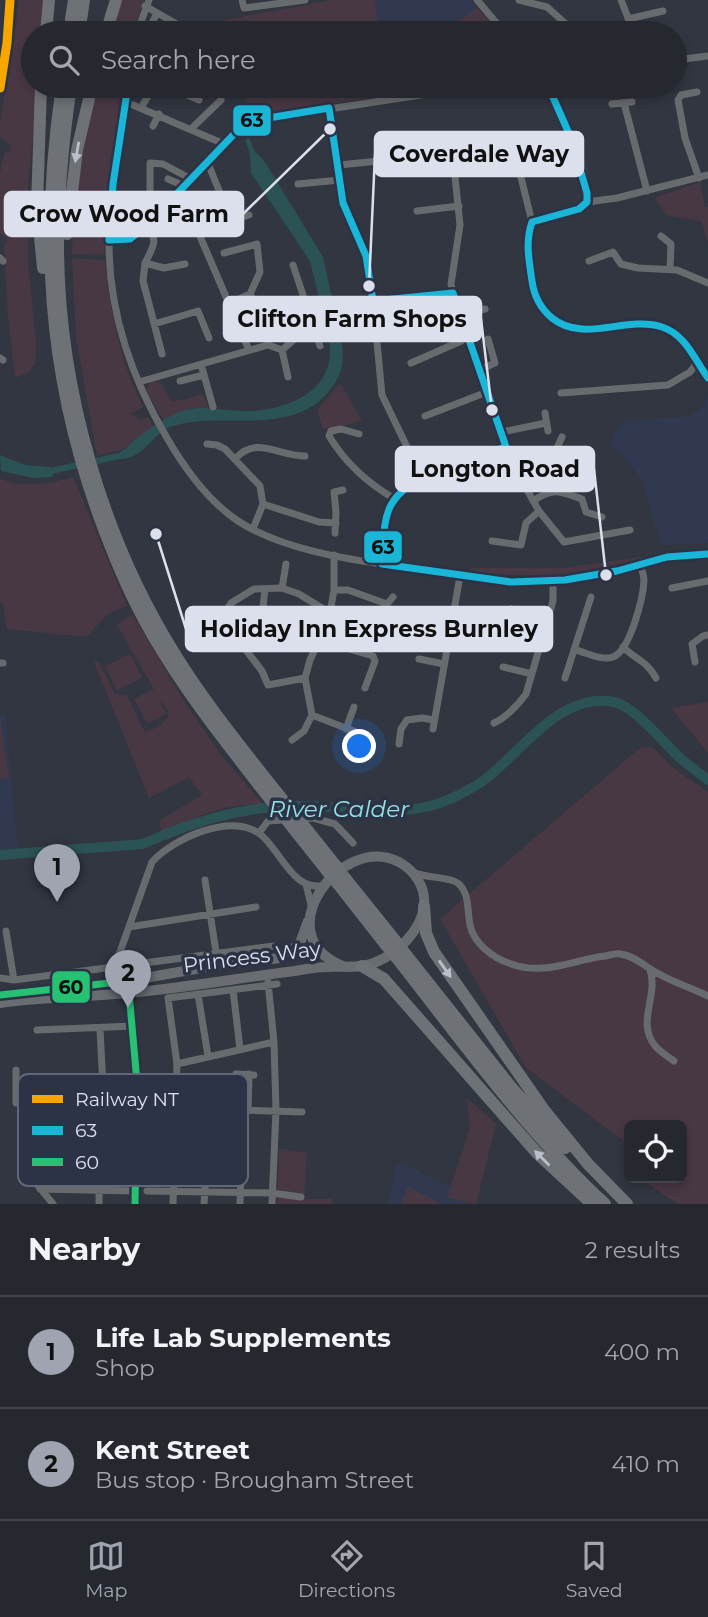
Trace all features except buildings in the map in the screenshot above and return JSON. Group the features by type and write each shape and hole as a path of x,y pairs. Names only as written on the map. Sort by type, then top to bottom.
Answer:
{"highway":[{"path":"47,21 49,0"},
{"path":"71,21 74,0"},
{"path":"81,21 84,0"},
{"path":"110,21 116,0"},
{"path":"40,98 37,148 38,223 51,343 64,388"},
{"path":"61,98 51,181 49,250 53,319 64,388 88,483 117,563 139,609 202,712 265,785 390,942 511,1087 619,1204"},
{"path":"70,98 60,182 58,249 62,319 84,435 97,482 146,605 209,706 265,785"},
{"path":"69,365 67,231 77,150 89,98"},
{"path":"424,900 426,933 434,952 544,1110 588,1164 627,1204"},
{"path":"400,954 502,1091 567,1167 605,1204"},
{"path":"362,967 384,979 537,1153 592,1204"}],"main road":[{"path":"366,857 391,859 410,871 419,881 424,900 419,924 410,937 379,961 362,967 343,966 328,958 316,946 310,929 312,905 324,885 348,866 366,857"},
{"name":"Princess Way","path":"0,995 128,981 285,956 300,943 309,917"},
{"name":"Princess Way","path":"0,1003 271,981 343,966"}],"street":[{"path":"243,4 305,0"},
{"path":"477,0 495,21"},
{"path":"519,0 547,7 563,21"},
{"path":"621,0 628,19 663,11"},
{"path":"141,21 147,3 170,21"},
{"path":"153,21 157,13"},
{"path":"687,59 708,56"},
{"path":"687,94 697,92"},
{"path":"126,98 113,184 108,240 112,281 128,361 153,415 196,481 218,505 253,529 334,555 511,582 586,577 667,557 708,554"},
{"path":"144,98 137,106 223,144"},
{"path":"194,98 199,100"},
{"path":"108,240 130,239 147,225 223,144 250,121 398,98"},
{"path":"553,98 581,166 587,202"},
{"path":"679,98 685,138 699,178"},
{"path":"191,129 221,100"},
{"path":"612,104 628,102 646,191"},
{"path":"329,108 343,203 366,256 383,395 422,478"},
{"path":"153,126 159,114"},
{"path":"512,141 532,222 527,234 536,302 551,318 562,325 580,330 633,325 661,326 681,338 696,364 708,378"},
{"path":"339,165 449,154 454,167 460,225 451,284 453,293 506,447 524,487 564,542 630,530"},
{"path":"207,161 231,220"},
{"path":"150,190 150,163 163,164 191,179"},
{"path":"532,222 579,209 587,202 646,191 708,174"},
{"path":"168,179 182,188 249,350"},
{"path":"298,184 340,180"},
{"path":"417,211 459,206"},
{"path":"198,232 249,215"},
{"path":"147,225 154,234 154,242 145,263 144,281 162,354"},
{"path":"661,236 671,244 670,269"},
{"path":"225,253 257,244 260,272 250,293 228,304"},
{"path":"589,261 613,252 621,264 638,268 677,270 708,283"},
{"path":"145,263 164,268 185,264"},
{"path":"293,265 320,346"},
{"path":"250,293 257,309"},
{"path":"373,301 453,293"},
{"path":"460,314 485,309"},
{"path":"154,324 198,311 209,338"},
{"path":"282,350 298,336 314,331"},
{"path":"411,363 468,338"},
{"path":"479,370 495,363 488,339"},
{"path":"139,383 268,345 282,350"},
{"path":"282,350 288,377"},
{"path":"201,364 213,407"},
{"path":"561,393 668,385 690,372 696,364"},
{"path":"180,382 204,375"},
{"path":"425,416 487,392"},
{"path":"502,432 547,427 545,414"},
{"path":"359,434 341,429 331,431 329,436 361,476 396,499"},
{"path":"524,487 538,479 546,470 562,438"},
{"path":"207,444 225,449 260,486 263,504 253,529"},
{"path":"235,459 244,450 257,446 293,456 305,456"},
{"path":"382,564 386,518 396,499 422,478 506,447"},
{"path":"335,533 333,489 343,490"},
{"path":"533,501 549,491 561,492 582,499 586,512 602,517"},
{"path":"263,504 319,522 336,523"},
{"path":"492,541 521,545 527,523 539,511"},
{"path":"292,740 304,731 312,715 305,678 330,613 334,590 334,555"},
{"path":"282,588 286,564"},
{"path":"576,650 610,658 618,655 635,621 639,606 644,583 640,565"},
{"path":"433,729 460,576"},
{"path":"494,723 519,704 526,694 553,601 553,580"},
{"path":"672,588 708,581"},
{"path":"305,678 268,685 262,671 226,624 226,611 231,603 254,589 282,588 299,594 330,613"},
{"path":"262,617 265,589"},
{"path":"334,590 348,590 387,604 393,597"},
{"path":"565,678 591,597"},
{"path":"511,609 509,614 545,627"},
{"path":"695,662 692,644 708,635"},
{"path":"318,640 373,656 375,661 365,688"},
{"path":"623,647 632,656 648,663 656,678"},
{"path":"419,659 444,664"},
{"path":"503,667 531,674"},
{"path":"346,729 354,707"},
{"path":"312,715 361,734"},
{"path":"399,744 401,729 407,720 435,720"},
{"path":"259,833 268,821 313,818 335,824 353,843"},
{"path":"115,967 152,862 163,850 203,830 236,825 259,833 297,877 314,887 324,885"},
{"path":"410,871 436,879 449,879 462,888 475,937 488,951 505,962 537,970 621,954 708,996"},
{"path":"424,900 436,879"},
{"path":"205,880 218,965"},
{"path":"306,884 312,905"},
{"path":"129,927 256,907"},
{"path":"6,931 13,979"},
{"path":"0,978 13,979 275,946"},
{"path":"650,969 654,982 646,1029 655,1046 674,1061"},
{"path":"128,981 136,1074"},
{"path":"177,1074 168,998 233,990 271,981 276,1110 272,1204"},
{"path":"233,990 240,1049"},
{"path":"198,994 208,1056"},
{"path":"37,1030 133,1026"},
{"path":"100,1029 101,1074"},
{"path":"177,1064 274,1042"},
{"path":"16,1070 18,1103"},
{"path":"236,1074 252,1074 248,1085"},
{"path":"248,1109 302,1112"},
{"path":"38,1186 53,1204"},
{"path":"99,1186 99,1204"},
{"path":"135,1186 135,1204"},
{"path":"173,1204 174,1186"},
{"path":"204,1204 205,1186"},
{"path":"240,1186 240,1204"},
{"path":"40,1189 135,1191"},
{"path":"151,1191 272,1193 301,1197"}],"shaded area":[{"path":"18,0 45,0 43,21 21,21 21,98 37,98 28,185 28,262 36,342 35,364 29,372 15,378 4,247 8,239 0,233 0,173 5,150 9,153 11,146 0,137 0,122"},
{"path":"121,0 144,0 137,21 115,21"},
{"path":"331,0 375,0 378,21 221,21"},
{"path":"375,0 469,0 477,8 459,21 378,21"},
{"path":"477,8 489,21 459,21"},
{"path":"94,98 122,98 106,207 103,255 72,254 74,212"},
{"path":"245,98 371,98 253,115"},
{"path":"249,138 323,257 342,345 343,357 337,379 314,405 296,414 276,419 192,422 173,426 159,434 136,455 120,459 119,456 125,449 141,435 181,411 210,408 244,411 277,407 306,394 326,372 330,357 329,339 310,261 251,173 250,154 245,140"},
{"path":"700,182 705,207 708,207 708,243 701,221 666,215 655,198"},
{"path":"72,258 105,260 117,335 128,372 143,407 130,414 141,420 148,417 153,426 124,449 97,456 76,337"},
{"path":"150,382 160,382 172,402 203,394 209,409 192,408 164,421 146,391"},
{"path":"340,383 362,420 323,429 317,410"},
{"path":"708,394 708,543 661,545 642,480 620,452 609,444 622,421 690,416 705,405"},
{"path":"0,455 25,465 49,467 54,472 52,477 33,478 1,471"},
{"path":"73,477 127,606 109,613 86,637 7,629 3,602 0,601 0,479 37,484"},
{"path":"641,557 643,560 554,576 469,574 471,568 564,568"},
{"path":"132,614 186,704 218,751 263,804 222,809 162,833 159,821 202,795 189,777 149,798 94,662 98,661 115,694 127,695 144,731 165,721 169,713 158,696 166,714 147,724 134,699 154,689 117,625"},
{"path":"130,654 142,678 117,690 105,666"},
{"path":"708,702 708,753 671,708"},
{"path":"5,714 18,849 0,849 0,715"},
{"path":"0,718 9,778 0,779"},
{"path":"641,747 653,748 672,767 708,792 708,1204 678,1204 646,1183 679,1183 685,1187 680,1183 687,1183 687,1120 624,1120 624,1141 526,1068 440,919"},
{"path":"467,1098 496,1124 476,1204 447,1198 470,1128"},
{"path":"279,1149 307,1153 304,1199 333,1199 332,1204 277,1204"},
{"path":"396,1165 407,1165 458,1190 454,1199 473,1204 388,1204"},
{"path":"408,1187 442,1204 401,1204"}],"waterway":[{"path":"46,472 119,456 126,452"},
{"name":"River Calder","path":"164,835 215,818 267,808 303,806 396,810 433,805 483,781 559,715 594,701 614,702 630,710 679,757 708,780"},
{"name":"River Calder","path":"0,855 143,844 159,837"}],"rail line":[{"name":"NT","path":"0,88 10,0"}],"transit line":[{"name":"63","path":"126,98 113,184 109,240 130,239 147,225 237,131 250,121 329,108 343,203 366,256 373,301 453,293 506,447 442,468 426,475 400,493 391,505 386,519 382,564 511,582 565,580 617,571 667,557 708,554"},
{"name":"63","path":"553,98 571,138 587,193 587,202 579,209 532,222 528,251 538,301 552,318 578,329 648,324 670,330 689,348 708,378"},
{"name":"60","path":"0,995 128,981 136,1074"},
{"name":"60","path":"135,1186 135,1204"}],"place":[{"name":"Crow Wood Farm","path":"330,129"},
{"name":"Coverdale Way","path":"369,286"},
{"name":"Clifton Farm Shops","path":"492,410"},
{"name":"Holiday Inn Express Burnley","path":"156,534"},
{"name":"Longton Road","path":"606,575"},
{"name":"Life Lab Supplements","path":"57,902"},
{"name":"Kent Street","path":"128,1008"}]}
